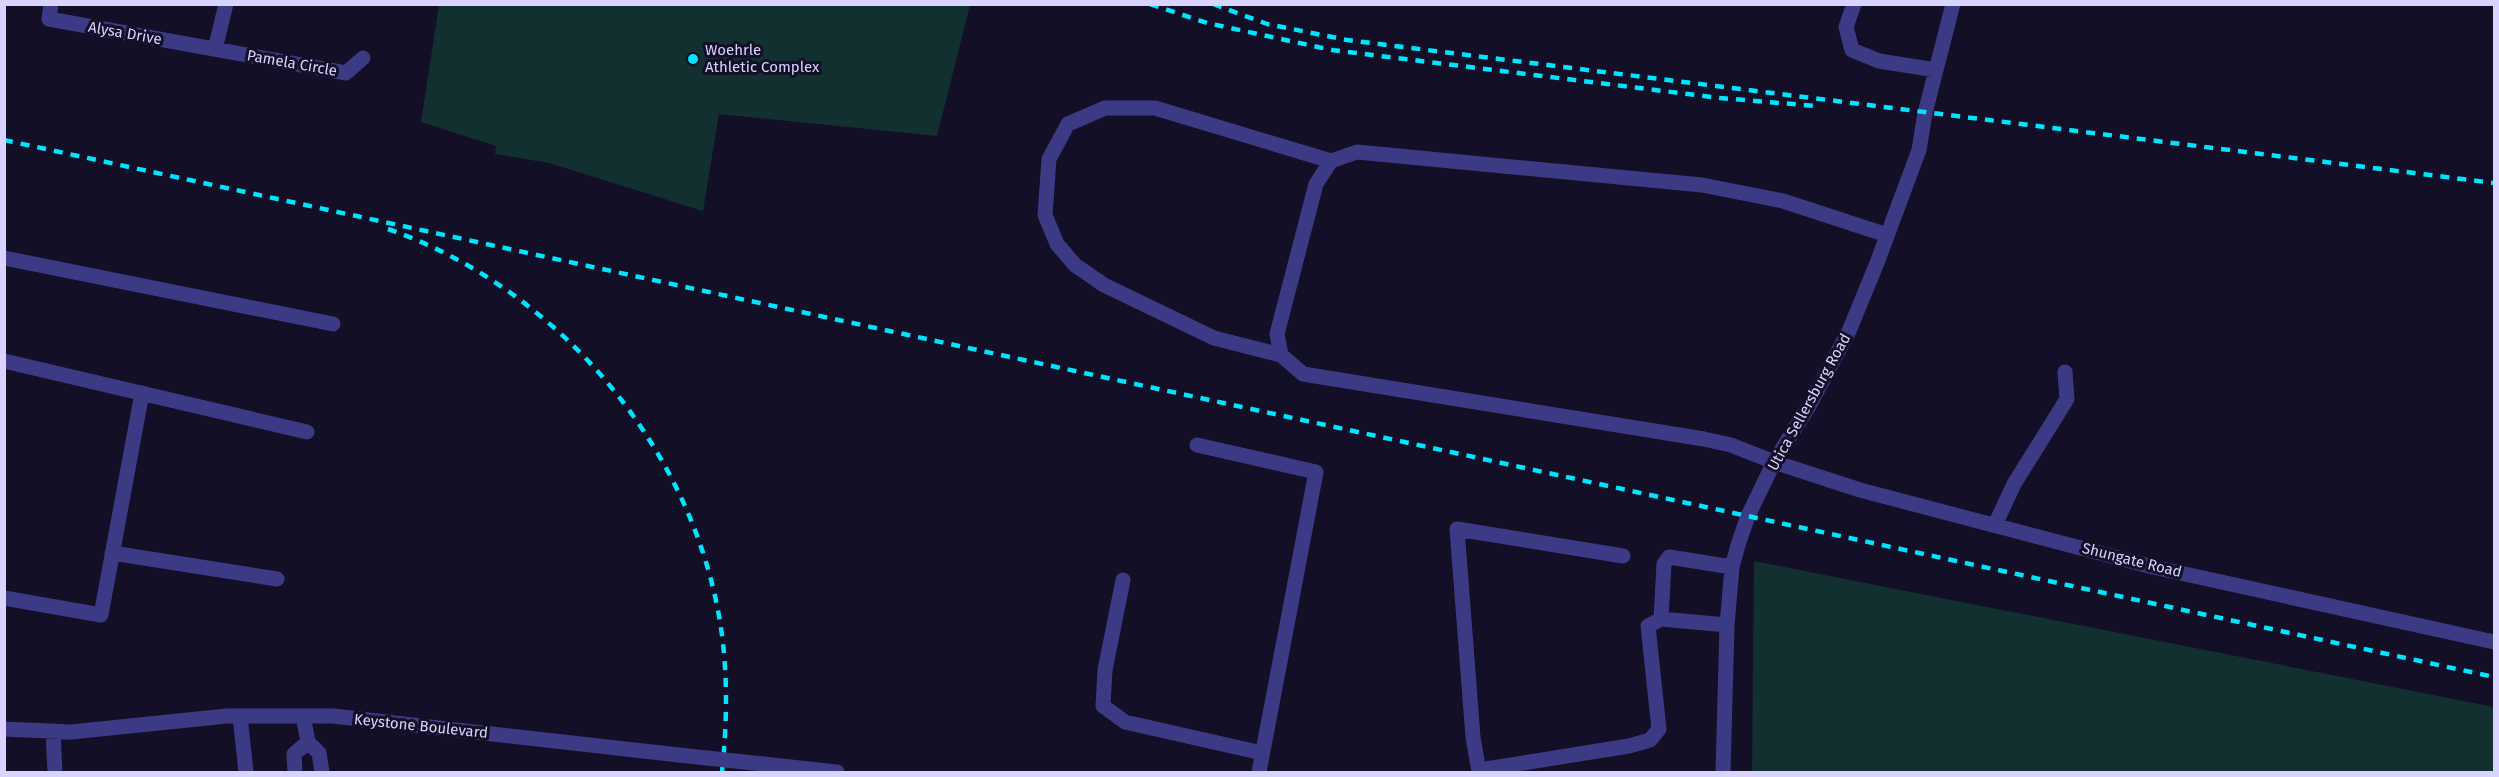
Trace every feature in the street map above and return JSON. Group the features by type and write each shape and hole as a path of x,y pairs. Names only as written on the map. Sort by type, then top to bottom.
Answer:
{"street":[{"name":"Alysa Drive","path":"51,4 49,19 215,49"},
{"path":"215,49 226,4"},
{"path":"1854,4 1846,27 1852,50 1878,61 1936,70"},
{"name":"Utica Sellersburg Road","path":"1723,772 1727,625 1732,567 1748,516 1774,462 1809,406 1849,331 1887,235 1919,150 1953,4"},
{"name":"Pamela Circle","path":"215,49 346,73 363,58"},
{"path":"1331,161 1316,184 1277,334 1281,355 1214,338 1104,285 1075,266 1057,244 1045,215 1049,159 1068,124 1105,108 1155,108 1331,161 1357,152 1702,185 1783,201 1887,235"},
{"path":"4,258 333,324"},
{"name":"Shungate Road","path":"1281,355 1303,374 1731,445 1774,462 1860,490 2153,567 2494,642"},
{"path":"4,361 307,432"},
{"path":"1995,525 2014,484 2067,399 2065,372"},
{"path":"4,598 101,615 142,393"},
{"path":"1197,445 1316,472 1259,772"},
{"path":"1623,556 1458,529 1473,737 1479,771 1650,740 1659,729 1648,626 1661,619 1727,625"},
{"path":"112,553 277,579"},
{"path":"1661,619 1664,564 1669,557 1732,567"},
{"path":"1123,580 1106,670 1103,706 1125,722 1262,753"},
{"path":"240,716 246,772"},
{"name":"Keystone Boulevard","path":"4,729 71,732 240,716 333,716 837,772"},
{"path":"303,716 308,742 319,753 322,772"},
{"path":"53,731 55,772"},
{"path":"295,772 294,754 308,742"}],"green space":[{"name":"Woehrle Athletic Complex","path":"439,4 970,5 937,136 719,114 703,211 549,163 495,154 496,146 421,122"},
{"path":"1754,561 2494,707 2494,772 1752,772"}],"railway":[{"path":"1150,4 1207,23 1332,50 1720,98 1816,106"},
{"path":"1213,4 1267,24 1347,40 2494,183"},
{"path":"4,140 2494,677"},
{"path":"388,229 450,256 508,291 561,334 608,384 649,439 681,498 706,562 721,628 726,700 722,772"}],"place":[{"name":"Woehrle Athletic Complex","path":"693,59"}]}
